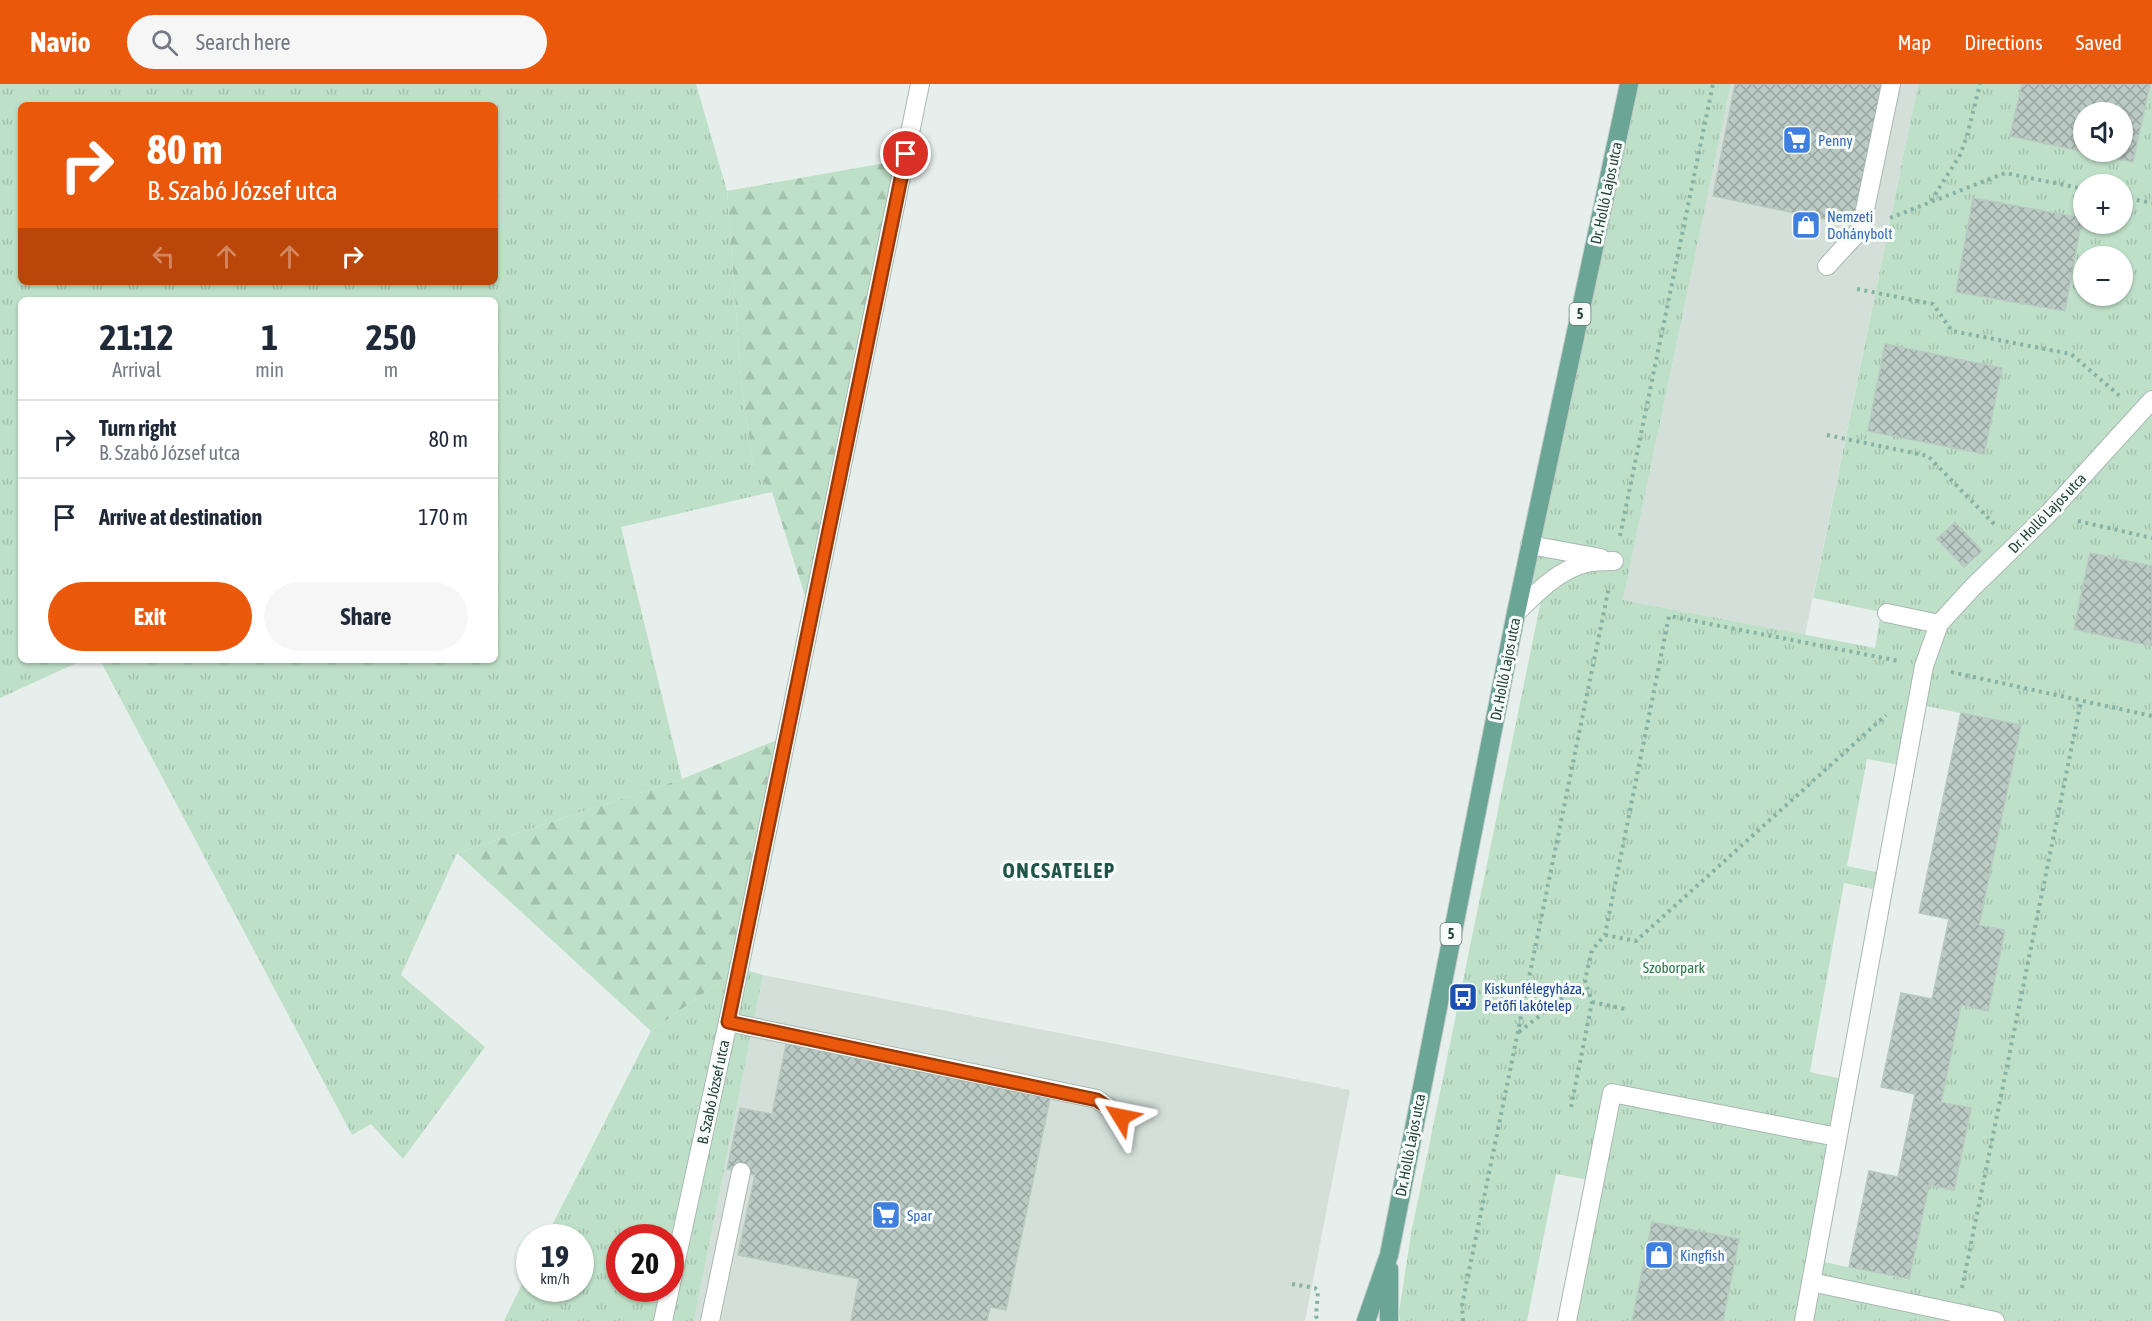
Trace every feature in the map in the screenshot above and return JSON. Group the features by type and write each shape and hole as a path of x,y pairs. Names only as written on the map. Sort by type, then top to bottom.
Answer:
{"main road":[{"name":"Dr. Holló Lajos utca","path":"1389,1255 1516,613 1629,84"},
{"name":"5","path":"1366,1321 1389,1255"},
{"name":"5","path":"1389,1255 1389,1321"}],"street":[{"name":"B. Szabó József utca","path":"684,1224 728,1022 920,84"},
{"path":"1827,266 1861,229 1891,84"},
{"name":"Dr. Holló Lajos utca","path":"1804,1321 1922,675 1939,624 2048,514 2152,400"},
{"path":"1516,613 1538,591 1566,572 1586,563 1614,561 1530,545"},
{"path":"1887,613 1939,624"},
{"path":"728,1022 1097,1100 1121,1117"},
{"path":"1567,1321 1612,1093 1837,1137"},
{"path":"710,1321 741,1172"},
{"path":"1811,1282 1995,1321"},
{"name":"B. Szabó József utca","path":"663,1321 667,1302"}],"path":[{"path":"1930,202 1960,154 1980,84"},
{"path":"1861,229 2005,173 2073,187"},
{"path":"2133,199 2152,203"},
{"path":"1857,289 1933,304 1952,331 2072,354 2139,414"},
{"path":"1827,435 1928,456 2015,546"},
{"path":"2048,514 2152,538"},
{"path":"1571,1107 1592,1002 1585,980 1592,950 1605,935 1669,616 1922,675 2081,701 2152,716"},
{"path":"1605,935 1636,941 1922,675"},
{"path":"1958,1313 2081,701"},
{"path":"1463,1321 1462,1305 1518,1032 1585,980"},
{"path":"1592,1002 1625,1009"},
{"path":"1292,1284 1314,1288 1318,1291 1316,1316 1318,1321"}],"shaded area":[{"path":"1731,84 1918,84 1805,635 1623,600"},
{"path":"763,975 1350,1090 1305,1321 694,1321"}],"green space":[{"path":"0,84 696,84 727,191 742,391 754,467 772,492 621,527 682,779 457,853 401,975 485,1047 403,1159 371,1124 352,1135 102,663 498,663 498,297 18,297 18,663 76,663 0,698"},
{"name":"Szoborpark","path":"1626,84 1731,84 1623,600 1875,648 1881,612 1813,598 1918,84 2152,84 2152,1321 1568,1321 1594,1181 1556,1174 1527,1321 1400,1321 1399,1312 1411,1234 1544,586 1523,582","holes":["1917,704 2021,726 1979,924 2005,930 1988,1011 1961,1006 1941,1101 1971,1108 1954,1190 1929,1185 1908,1280 1815,1260 1847,1080 1810,1072 1844,883 1882,891 1886,874 1847,866 1867,759 1905,766"]},
{"path":"897,161 810,612 772,492 754,468 742,391 727,191"},
{"path":"786,736 739,968 651,1031 457,853 682,779"},
{"path":"739,968 763,975 694,1321 504,1321 516,1297 516,1302 594,1302 594,1224 553,1224 651,1031"}],"building":[{"name":"Penny","path":"1735,84 1882,84 1853,225 1713,196"},
{"path":"2022,84 2150,84 2133,162 2133,102 2073,102 2073,150 2010,136"},
{"path":"1973,198 2073,216 2073,234 2079,234 2077,246 2073,246 2073,267 2065,311 1956,292"},
{"path":"1885,344 2002,368 1984,454 1868,431"},
{"path":"1955,522 1982,551 1964,567 1937,539"},
{"path":"2090,553 2152,566 2152,646 2074,629"},
{"path":"1961,713 2021,725 1979,925 2005,930 1988,1011 1961,1005 1941,1102 1971,1108 1954,1190 1929,1185 1909,1279 1849,1267 1869,1171 1898,1177 1915,1094 1881,1087 1901,993 1932,999 1949,919 1919,913"},
{"name":"Spar","path":"787,1040 1051,1094 1006,1310 990,1307 987,1321 851,1321 859,1279 738,1255 755,1175 727,1169 740,1108 772,1114"},
{"path":"1652,1222 1739,1239 1723,1321 1632,1321"}],"place":[{"name":"Penny","path":"1797,140"},
{"name":"Nemzeti Dohánybolt","path":"1806,225"},
{"name":"Kiskunfélegyháza, Petőfi lakótelep","path":"1463,997"},
{"name":"Spar","path":"886,1215"},
{"name":"Kingfish","path":"1659,1255"}],"district":[{"name":"ONCSATELEP","path":"1059,870"}],"route":[{"path":"906,154 728,1022 1097,1100 1121,1117"}]}
